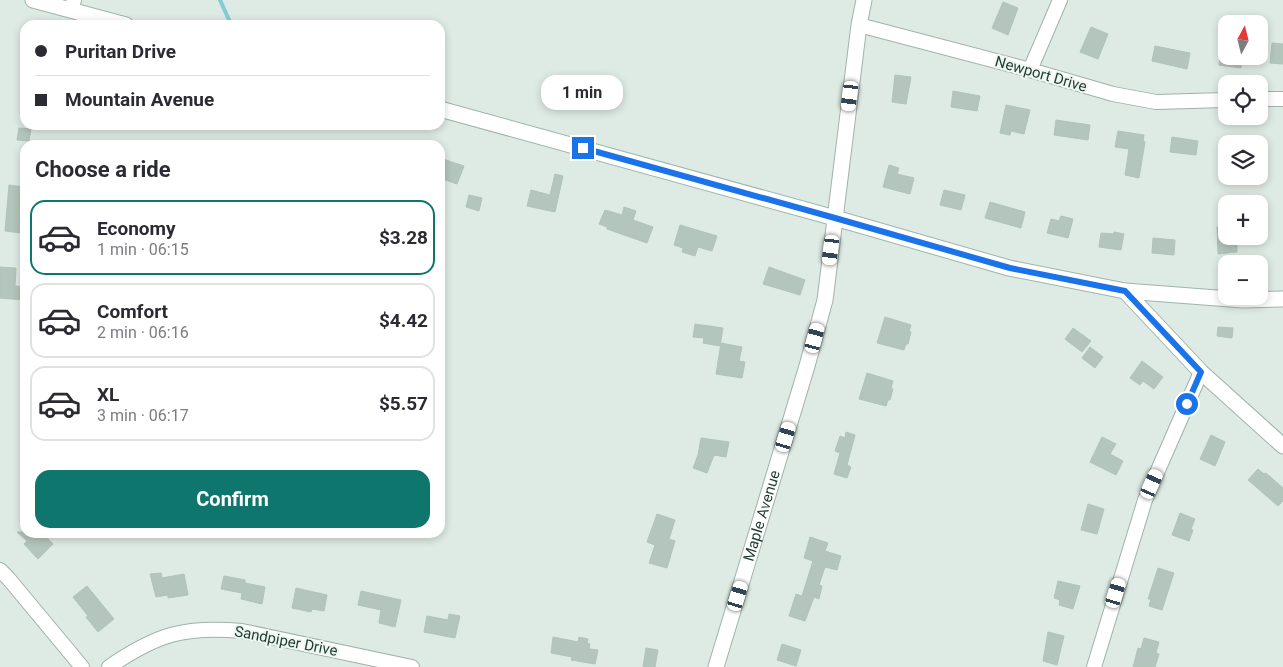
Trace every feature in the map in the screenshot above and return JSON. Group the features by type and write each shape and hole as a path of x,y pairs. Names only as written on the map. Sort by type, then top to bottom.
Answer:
{"main road":[{"path":"33,0 72,5 112,20"},
{"name":"Maple Avenue","path":"716,667 823,307 859,25 864,0"},
{"path":"445,111 1010,268 1125,291 1243,300 1283,299"},
{"path":"1125,291 1201,372 1283,446"}],"street":[{"path":"1030,70 1060,0"},
{"name":"Newport Drive","path":"859,25 1114,94 1156,102 1218,100"},
{"path":"1268,99 1283,99"},
{"path":"1094,667 1145,500 1201,372"},
{"path":"0,570 82,667"},
{"name":"Sandpiper Drive","path":"109,667 135,649 162,637 187,630 223,629 242,631 412,667"}],"building":[{"path":"1003,2 1018,8 1008,35 992,28"},
{"path":"1091,27 1108,34 1098,59 1080,52"},
{"path":"1272,43 1283,44 1283,64 1270,63"},
{"path":"1155,46 1190,53 1187,69 1152,61"},
{"path":"1219,65 1241,65 1241,68"},
{"path":"895,75 911,77 906,104 892,102"},
{"path":"953,91 980,96 977,111 951,107"},
{"path":"1006,105 1030,110 1024,134 1011,131 1010,135 1000,133"},
{"path":"1056,120 1090,125 1088,140 1054,135"},
{"path":"19,128 20,130 31,130 29,140 17,140"},
{"path":"1118,131 1144,135 1143,141 1145,142 1139,178 1125,175 1129,149 1115,147"},
{"path":"1172,137 1198,141 1196,155 1170,152"},
{"path":"445,160 464,166 457,184 445,180"},
{"path":"889,165 899,168 897,174 914,178 910,194 883,187"},
{"path":"555,174 563,176 555,212 527,206 531,190 550,195"},
{"path":"9,185 20,187 20,233 5,231"},
{"path":"944,190 965,195 961,210 940,205"},
{"path":"469,195 482,198 479,211 466,207"},
{"path":"990,202 1025,212 1021,228 985,218"},
{"path":"624,207 636,211 633,220 653,227 647,243 607,229 607,227 599,224 605,210 622,215"},
{"path":"1061,216 1073,219 1068,238 1047,233 1051,219 1059,221"},
{"path":"680,225 717,236 712,251 698,247 695,256 682,252 683,248 674,245"},
{"path":"1217,227 1218,245 1237,245 1237,252 1218,254"},
{"path":"1114,232 1124,234 1121,250 1099,247 1101,233 1114,234"},
{"path":"1153,238 1175,240 1174,255 1152,253"},
{"path":"0,267 16,268 15,286 20,286 20,300 0,298"},
{"path":"769,267 805,280 800,295 763,284"},
{"path":"885,317 911,325 908,344 906,344 904,350 877,343"},
{"path":"695,324 723,328 720,346 703,343 704,338 693,337"},
{"path":"1218,327 1233,328 1232,338 1217,336"},
{"path":"1073,328 1091,341 1082,352 1065,339"},
{"path":"721,343 742,347 739,361 745,362 742,378 716,374"},
{"path":"1090,347 1103,357 1095,368 1082,358"},
{"path":"1142,361 1163,377 1154,389 1143,381 1140,385 1130,378"},
{"path":"867,373 893,381 890,400 888,400 886,406 859,399"},
{"path":"846,432 855,435 847,465 851,467 847,478 834,474 840,453 835,451 840,436 845,438"},
{"path":"1211,435 1225,442 1215,466 1200,459"},
{"path":"1102,437 1116,444 1110,454 1123,461 1116,475 1090,462"},
{"path":"701,438 729,442 726,457 714,455 707,473 693,468"},
{"path":"1258,469 1264,474 1266,473 1283,488 1283,501 1278,506 1248,480"},
{"path":"1088,504 1104,509 1097,534 1081,530"},
{"path":"1180,513 1195,519 1189,541 1172,535"},
{"path":"657,514 675,520 669,539 675,541 667,568 649,563 655,545 647,542"},
{"path":"810,537 828,543 825,551 841,556 837,570 825,567 819,585 822,586 819,599 814,597 805,621 789,616 796,594 802,596 813,561 804,558"},
{"path":"24,538 48,538 53,544 38,559 24,544 27,541"},
{"path":"1158,568 1174,573 1162,610 1149,606 1151,599 1148,599"},
{"path":"161,573 162,578 184,574 188,595 168,598 168,595 156,597 150,574"},
{"path":"224,576 245,580 245,583 265,587 262,604 241,599 242,593 221,589"},
{"path":"1058,581 1080,586 1073,609 1059,605 1060,600 1054,598"},
{"path":"87,586 114,619 98,632 73,597"},
{"path":"296,588 327,595 324,611 312,609 311,612 292,608"},
{"path":"361,591 401,600 395,627 379,623 381,610 358,605"},
{"path":"449,614 460,616 455,638 424,632 427,616 448,620"},
{"path":"1048,632 1064,636 1057,665 1043,661"},
{"path":"553,637 578,642 579,637 588,639 589,649 598,650 595,664 571,660 572,657 551,653"},
{"path":"1144,638 1159,642 1156,653 1159,654 1155,667 1133,667 1138,648 1141,649"},
{"path":"782,644 801,650 796,666 777,660"},
{"path":"646,648 658,650 655,667 643,667"}],"waterway":[{"path":"220,0 229,20"}],"route":[{"path":"583,148 1010,268 1125,291 1201,372 1187,404"}]}
